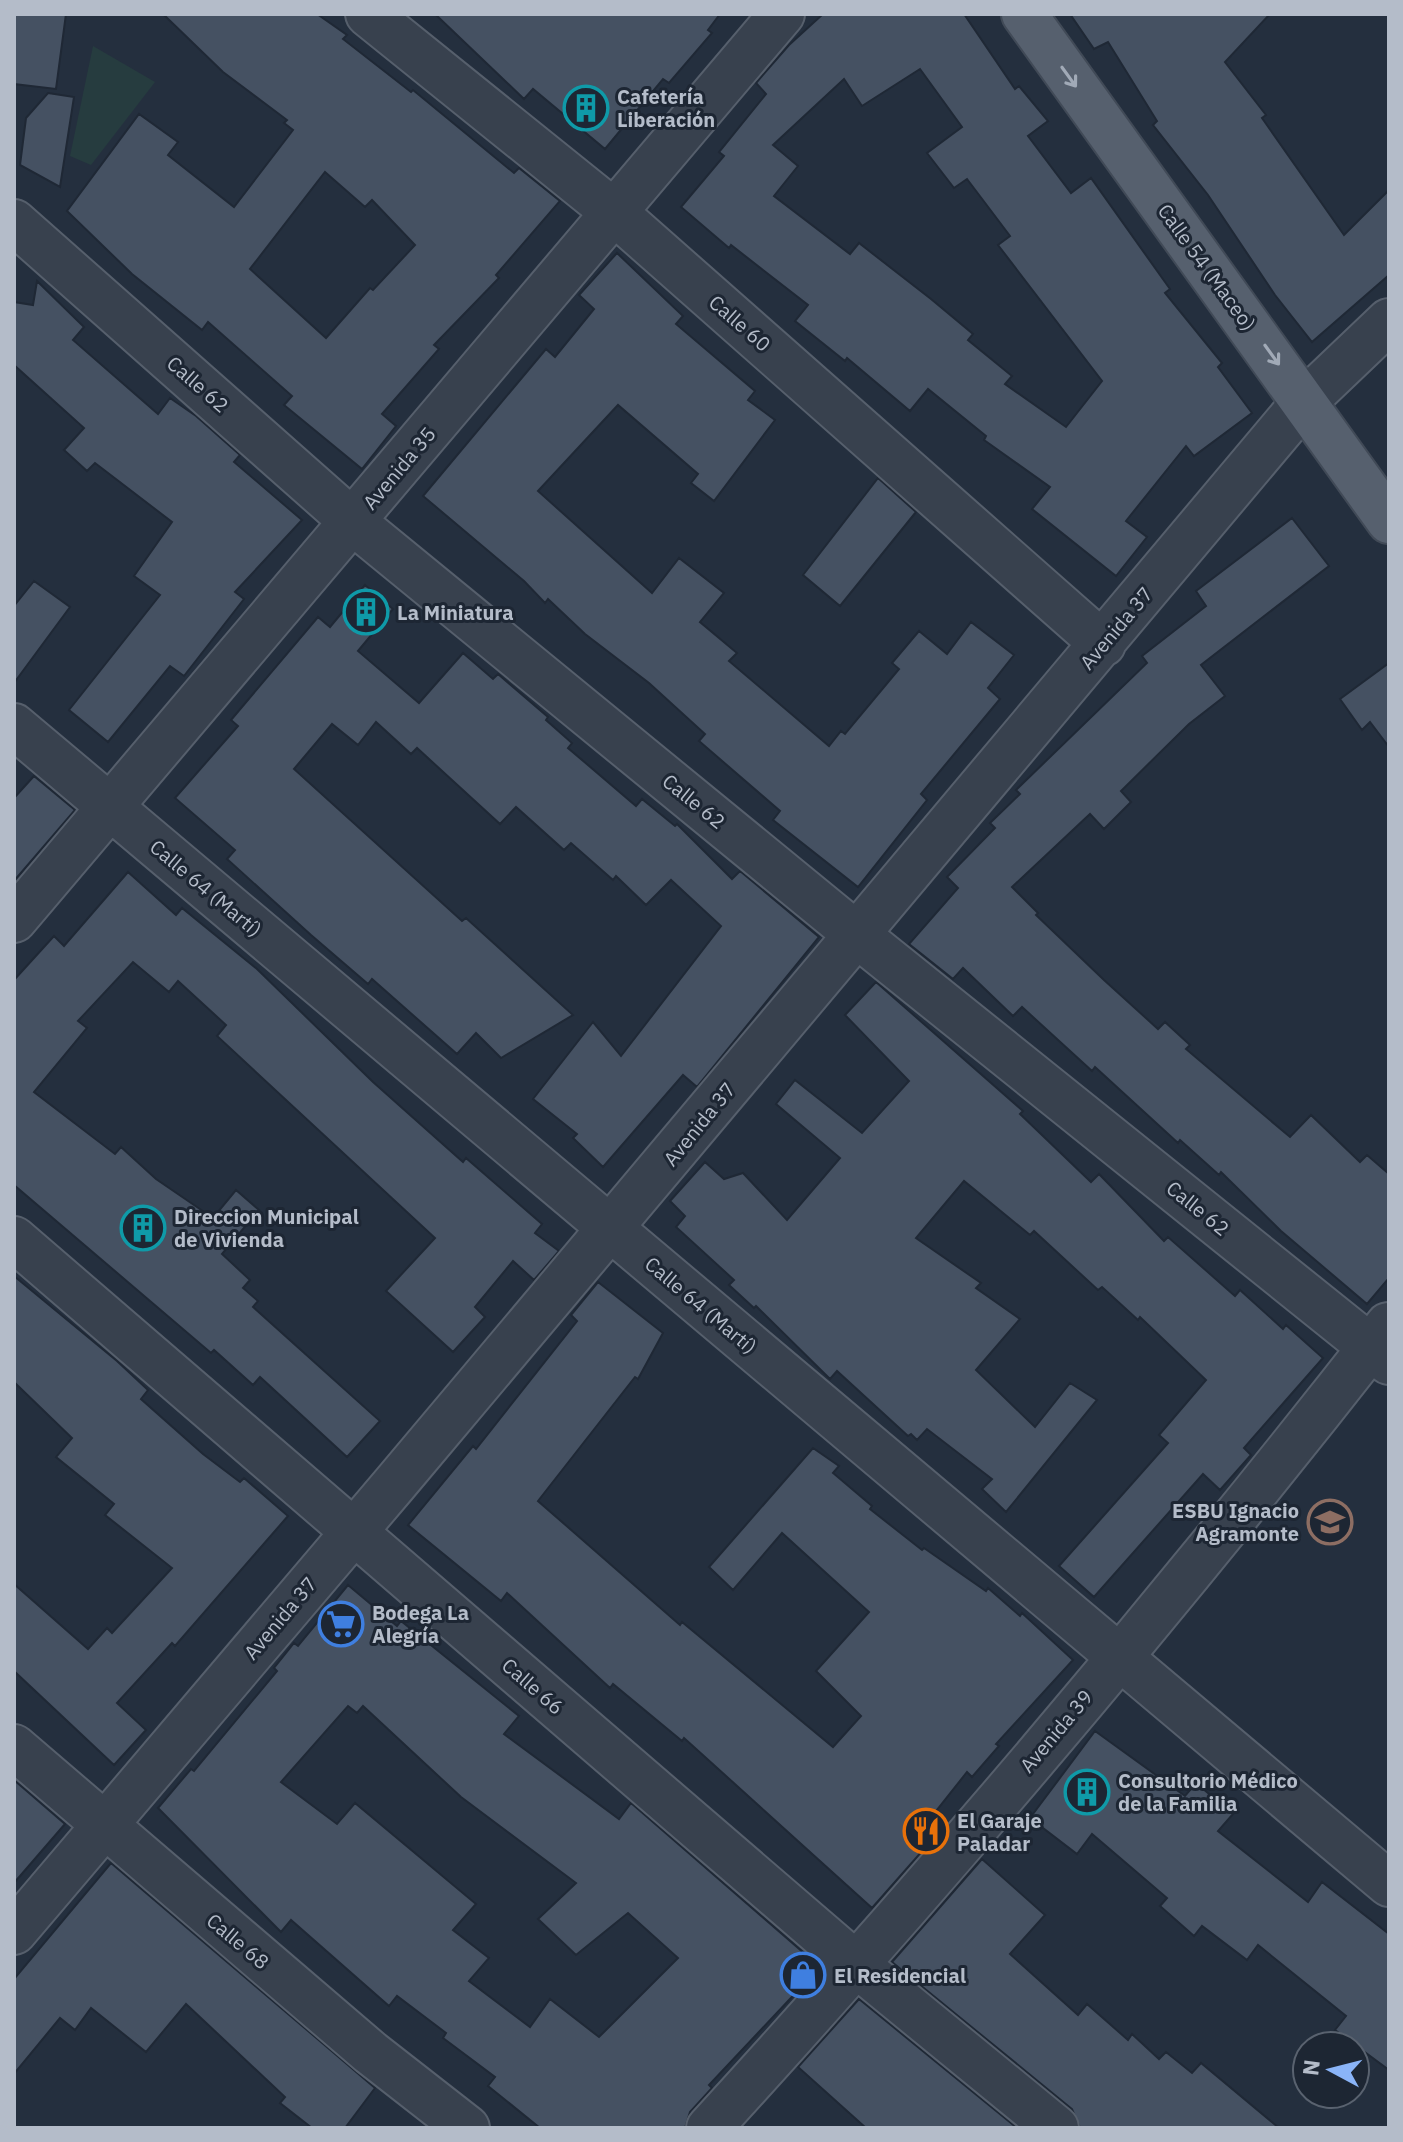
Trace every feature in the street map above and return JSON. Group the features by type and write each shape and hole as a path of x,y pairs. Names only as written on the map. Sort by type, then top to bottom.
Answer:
{"main road":[{"name":"Calle 54 (Maceo)","path":"1024,14 1389,521"}],"street":[{"name":"Calle 60","path":"368,14 615,213 1103,644"},
{"name":"Avenida 35","path":"14,920 782,14"},
{"name":"Calle 62","path":"14,222 353,522 856,934 1383,1344"},
{"name":"Avenida 37","path":"14,1932 612,1230 856,934 1305,401 1389,321"},
{"name":"Calle 64 (Martí)","path":"14,726 1389,1884"},
{"name":"Calle 66","path":"14,1239 858,1966 1056,2128"},
{"name":"Avenida 39","path":"709,2128 858,1966 1383,1344"},
{"name":"Calle 68","path":"14,1747 103,1827 371,2053 467,2128"}],"green space":[{"path":"93,46 155,82 91,165 70,156"}],"building":[{"path":"14,14 66,14 56,89 14,84"},
{"path":"163,14 317,14 347,35 343,39 411,92 413,90 514,173 519,168 560,201 496,275 499,278 434,345 439,349 382,414 396,426 362,469 284,405 292,396 208,322 202,330 132,274 67,211 139,114 178,142 168,155 234,207 293,130 284,123 287,120 223,72","holes":["325,172 365,207 372,200 415,245 373,290 370,288 326,338 250,269"]},
{"path":"435,14 720,14 708,30 712,33 669,83 663,79 605,149 533,89 524,99"},
{"path":"823,14 964,14 1015,89 1019,86 1048,121 1028,136 1071,193 1091,178 1170,289 1165,293 1222,363 1218,367 1252,413 1194,456 1186,446 1126,521 1147,537 1116,576 1032,509 1050,487 984,440 986,436 928,389 910,411 847,358 845,361 795,321 808,305 731,245 729,248 681,207 724,156 719,152 766,94 756,83 789,45","holes":["920,69 962,127 927,153 954,188 967,179 1010,236 998,245 1102,381 1066,427 1005,384 1012,376 968,340 973,334 931,299 859,243 850,254 774,196 798,166 773,145 844,79 862,106"]},
{"path":"1070,14 1270,14 1225,62 1266,115 1262,118 1344,235 1389,190 1389,275 1312,342 1275,295 1208,195 1153,125 1157,121 1108,42 1094,49"},
{"path":"48,93 74,97 60,187 20,165 26,118"},
{"path":"617,253 683,316 676,324 755,391 748,400 775,420 714,501 691,483 698,474 618,405 538,491 652,593 679,558 724,593 700,622 737,653 729,661 829,746 841,731 845,734 899,669 892,663 919,631 947,654 971,622 1014,655 988,688 1000,699 921,794 927,800 858,887 773,820 780,811 699,741 705,734 649,683 585,634 548,599 545,603 524,581 423,496 546,349 555,357 594,309 579,295"},
{"path":"37,281 84,327 73,340 158,414 170,398 196,416 240,455 234,462 302,520 235,592 244,599 184,676 170,666 108,742 69,710 160,595 134,576 172,522 95,463 87,471 64,450 84,428 14,365 14,302 33,305"},
{"path":"878,478 916,512 840,606 803,575"},
{"path":"1292,518 1329,566 1201,665 1225,696 1189,724 1121,791 1131,802 1104,829 1090,814 1012,887 1038,913 1036,915 1158,1029 1165,1022 1190,1045 1186,1049 1290,1137 1311,1115 1360,1162 1367,1155 1389,1174 1389,1278 1367,1304 1281,1231 1221,1172 1219,1175 1180,1140 1178,1143 1095,1067 1092,1071 1022,1007 1013,1016 963,968 953,979 909,944 958,888 947,877 995,828 990,823 1020,794 1016,790 1147,663 1142,656 1206,606 1196,591"},
{"path":"34,581 70,607 14,683 14,606"},
{"path":"365,585 393,609 358,651 419,703 463,653 493,679 498,674 548,717 546,720 572,743 568,748 636,806 642,799 675,826 677,824 732,879 740,871 819,937 697,1087 683,1075 603,1167 573,1138 577,1134 533,1099 593,1022 621,1056 721,926 671,880 646,905 616,876 613,880 571,843 564,850 516,807 500,824 417,748 411,754 376,722 358,745 332,724 294,769 462,921 466,918 573,1015 501,1058 476,1033 457,1054 372,979 368,984 227,859 235,850 175,798 238,726 231,720 318,617 330,627"},
{"path":"1389,663 1389,747 1370,722 1362,730 1340,699"},
{"path":"34,776 75,810 14,881 14,798"},
{"path":"128,872 176,915 182,908 257,969 373,1082 463,1162 466,1158 542,1224 535,1233 559,1251 534,1280 513,1261 475,1307 485,1317 453,1352 386,1291 435,1238 217,1036 226,1025 178,981 169,992 133,962 78,1021 87,1028 34,1092 115,1154 121,1147 156,1179 213,1218 236,1190 259,1210 222,1254 250,1280 243,1288 258,1301 253,1307 380,1421 347,1457 260,1377 253,1385 214,1350 211,1353 14,1185 14,980 54,936 64,946"},
{"path":"876,982 1023,1111 1020,1114 1091,1182 1099,1174 1164,1241 1168,1237 1235,1296 1240,1290 1283,1329 1286,1325 1323,1358 1244,1448 1251,1455 1220,1490 1203,1474 1094,1597 1059,1566 1168,1443 1159,1435 1206,1380 1140,1317 1138,1320 1102,1287 1098,1290 1034,1231 1030,1235 964,1181 916,1238 981,1283 976,1288 1020,1319 976,1370 1035,1427 1070,1383 1097,1400 1006,1512 982,1489 992,1479 927,1429 917,1440 911,1434 908,1436 837,1371 830,1379 756,1306 754,1308 729,1285 734,1280 676,1227 685,1216 670,1201 705,1162 724,1179 743,1173 787,1220 840,1158 776,1104 795,1080 862,1133 909,1081 845,1015"},
{"path":"14,1276 148,1390 141,1399 203,1454 240,1482 244,1478 288,1516 175,1646 172,1643 117,1703 146,1730 114,1765 14,1671 14,1584 88,1649 107,1628 112,1633 172,1568 105,1515 114,1504 56,1457 72,1438 14,1382"},
{"path":"598,1282 663,1333 638,1379 635,1377 538,1501 680,1625 682,1622 833,1747 861,1716 816,1671 869,1612 782,1533 733,1590 709,1567 813,1448 839,1466 833,1473 872,1506 870,1509 922,1550 924,1548 986,1591 988,1588 1020,1616 1022,1613 1073,1660 996,1744 999,1746 972,1777 967,1772 914,1839 924,1849 872,1908 684,1738 682,1741 613,1684 610,1688 507,1593 501,1601 408,1525 473,1446 476,1449 577,1321 571,1315"},
{"path":"348,1585 397,1626 401,1621 519,1716 504,1734 619,1819 631,1803 820,1967 709,2085 712,2088 690,2112 685,2128 540,2128 488,2086 495,2077 443,2038 446,2033 397,1996 389,2006 291,1920 281,1932 158,1808 191,1769 194,1771 277,1671 274,1668 294,1643 298,1646","holes":["348,1706 357,1713 363,1706 461,1797 576,1883 538,1919 576,1955 628,1913 678,1958 599,2037 550,1999 530,2027 469,1981 489,1958 453,1930 476,1904 355,1803 337,1824 281,1782"]},
{"path":"1095,1731 1185,1796 1196,1783 1233,1814 1218,1831 1308,1902 1322,1882 1389,1934 1389,2070 1371,2057 1371,2030 1335,2030 1346,2016 1258,1945 1247,1960 1202,1926 1194,1936 1160,1906 1167,1898 1092,1834 1077,1854 1030,1818"},
{"path":"14,1780 65,1824 14,1883"},
{"path":"982,1859 1045,1915 1010,1954 1078,2015 1087,2004 1128,2040 1132,2034 1159,2059 1166,2052 1192,2073 1201,2063 1279,2128 1080,2128 1072,2109 892,1962"},
{"path":"111,1863 375,2088 345,2128 312,2128 280,2103 285,2097 186,2004 146,2052 91,2008 75,2030 60,2018 14,2074 14,1979"},
{"path":"859,1999 1017,2128 866,2128 798,2067"}],"place":[{"name":"Cafetería Liberación","path":"586,108"},
{"name":"La Miniatura","path":"366,612"},
{"name":"Direccion Municipal de Vivienda","path":"143,1228"},
{"name":"ESBU Ignacio Agramonte","path":"1330,1522"},
{"name":"Bodega La Alegría","path":"341,1624"},
{"name":"Consultorio Médico de la Familia","path":"1087,1792"},
{"name":"El Garaje Paladar","path":"926,1831"},
{"name":"El Residencial","path":"803,1975"}]}
